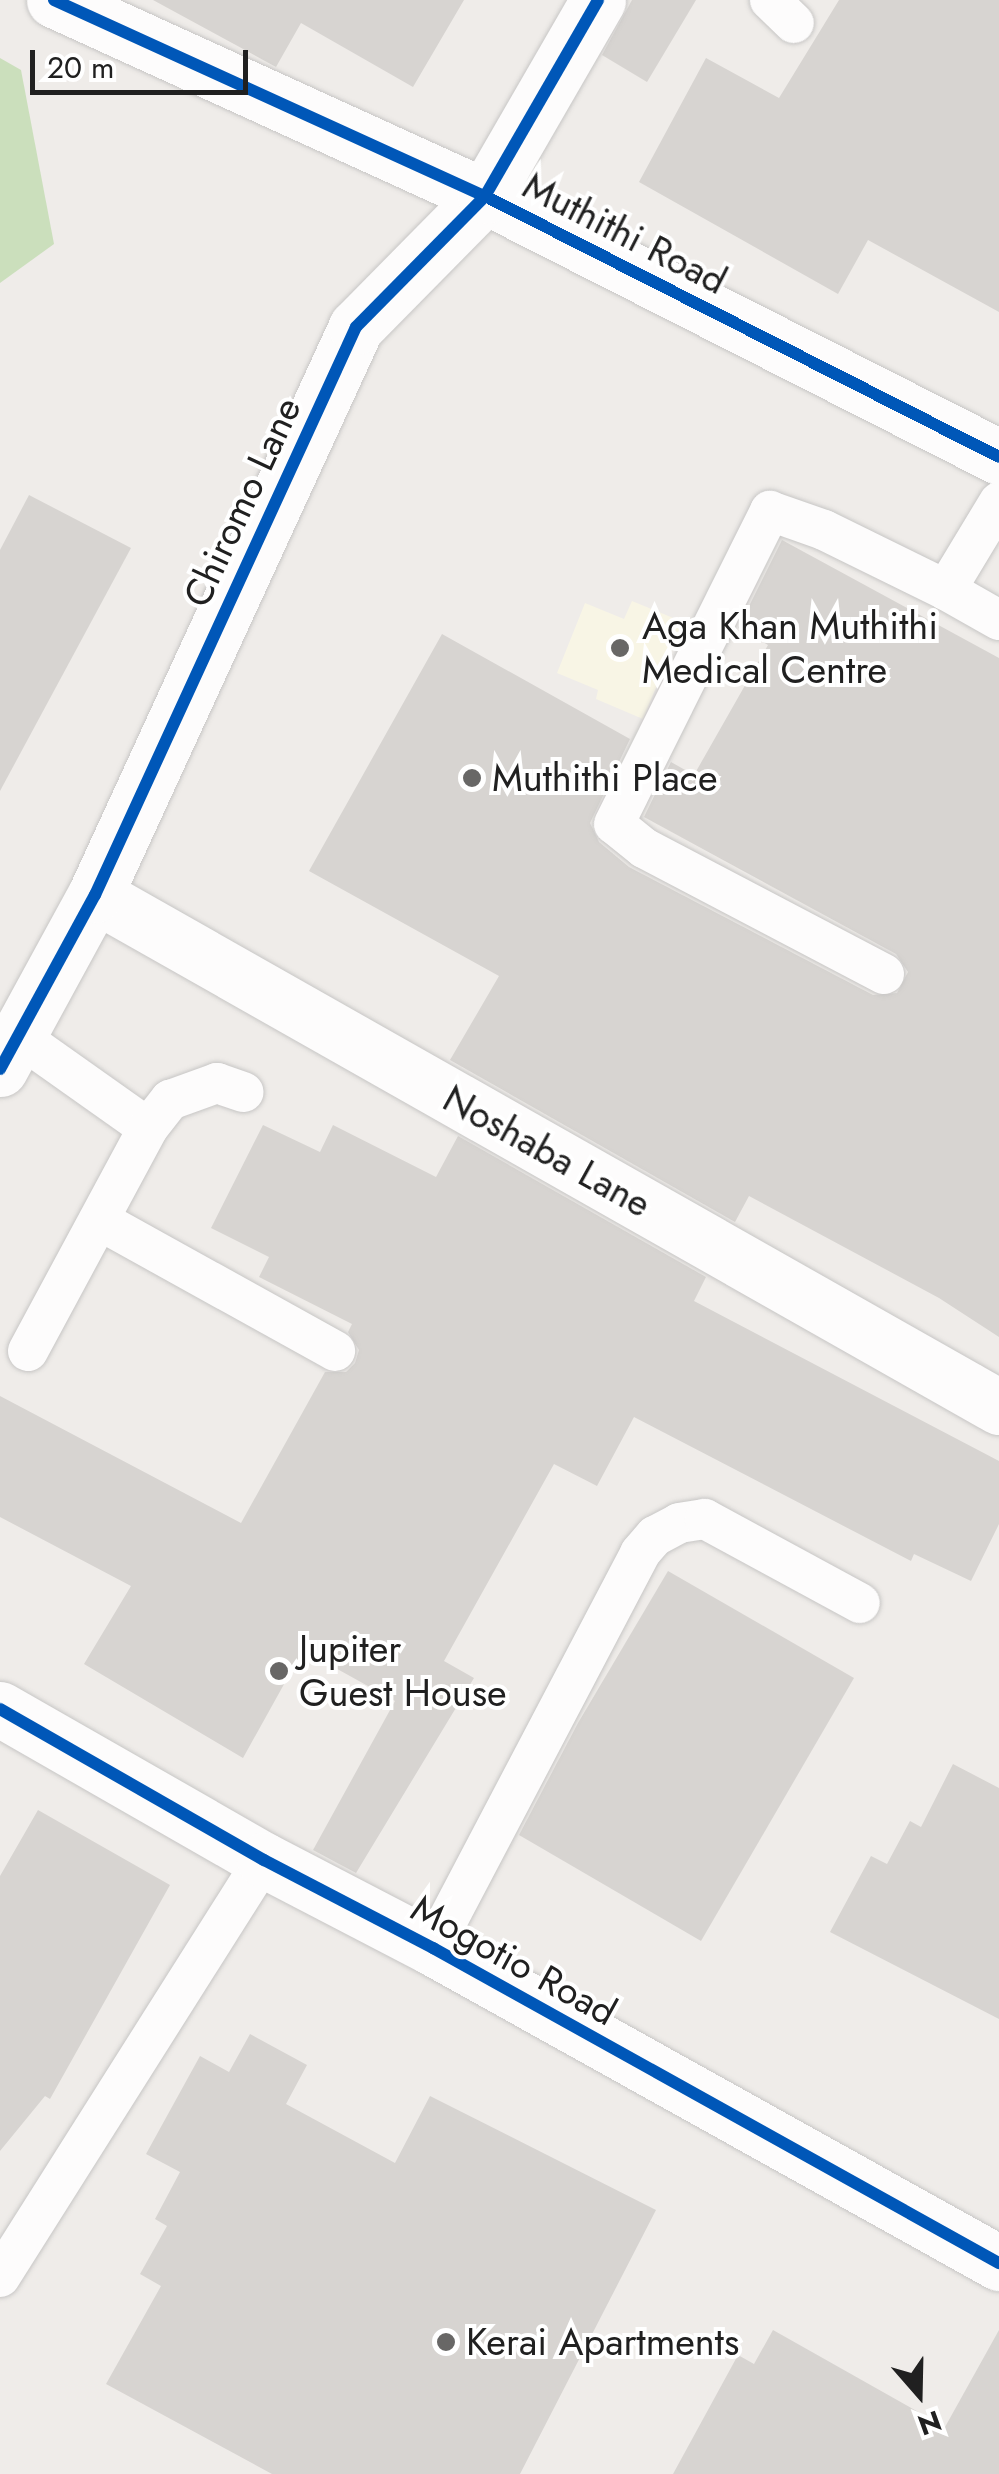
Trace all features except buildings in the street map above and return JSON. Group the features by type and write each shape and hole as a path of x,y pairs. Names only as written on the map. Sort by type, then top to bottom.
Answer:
{"street":[{"name":"Muthithi Road","path":"54,0 485,196 999,457"},
{"name":"Chiromo Lane","path":"9,1052 94,895 356,327 485,196 598,0"},
{"name":"Noshaba Lane","path":"94,895 999,1407"},
{"name":"Mogotio Road","path":"0,1710 264,1860 433,1948 999,2262"}],"lane":[{"path":"946,590 999,502"},
{"path":"884,974 644,848 614,824 770,511 824,530 999,620"},
{"path":"9,1052 148,1128"},
{"path":"28,1351 148,1128 170,1100 217,1082 242,1092"},
{"path":"100,1220 335,1351"},
{"path":"433,1948 640,1553 655,1536 679,1523 705,1519 860,1603"},
{"path":"0,2278 264,1860"}],"shaded area":[{"name":"Aga Khan Muthithi Medical Centre","path":"632,601 683,622 643,719 596,699 598,690 557,673 585,603 624,619"}],"green space":[{"path":"0,58 21,70 54,244 0,283"}],"cycle path":[{"path":"54,0 485,196 999,457"},
{"path":"0,1069 95,895 356,327 485,196 598,0"},
{"path":"0,1709 264,1860 433,1948 999,2263"}],"place":[{"name":"Aga Khan Muthithi Medical Centre","path":"620,648"},
{"name":"Muthithi Place","path":"472,778"},
{"name":"Jupiter Guest House","path":"279,1671"},
{"name":"Kerai Apartments","path":"446,2342"}]}
